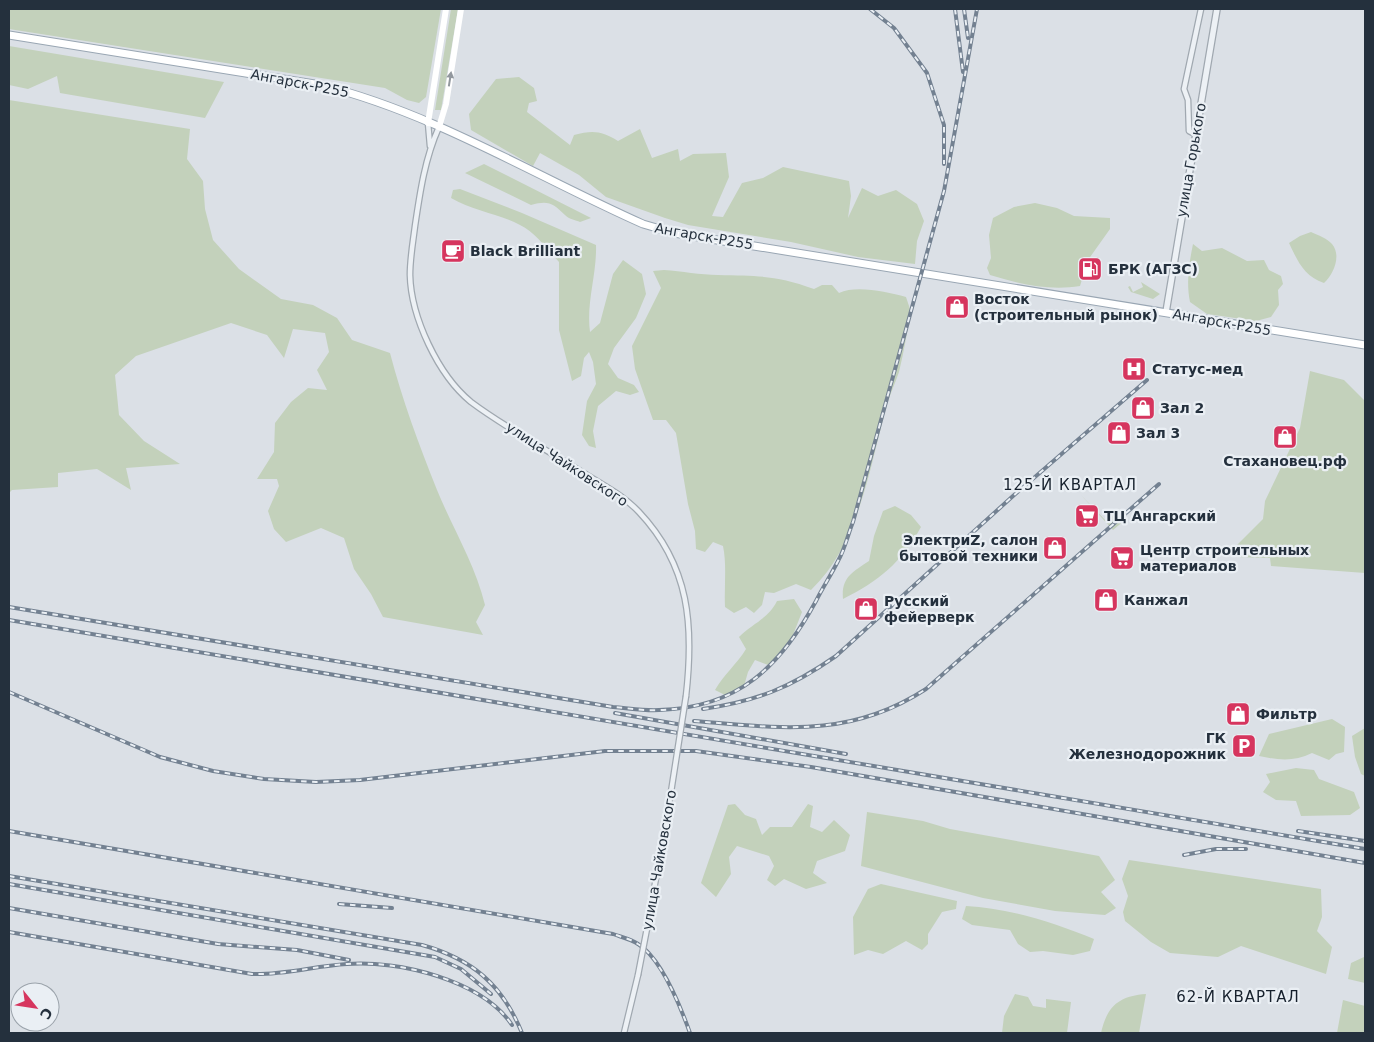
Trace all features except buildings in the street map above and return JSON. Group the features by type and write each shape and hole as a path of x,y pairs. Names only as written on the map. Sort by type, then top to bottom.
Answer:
{"main road":[{"name":"улица Чайковского","path":"428,122 446,9"},
{"name":"улица Чайковского","path":"439,127 446,104 461,9"},
{"name":"Ангарск-Р255","path":"9,34 321,85 356,94 428,122 555,184 657,229 1365,345"}],"street":[{"path":"1196,134 1189,131 1188,100 1184,89 1201,9"},
{"name":"улица Горького","path":"1166,312 1217,9"},
{"name":"улица Чайковского","path":"428,122 430,148"},
{"name":"улица Чайковского","path":"439,127 430,148 416,219 410,274 414,300 426,338 447,373 470,401 616,493 638,512 656,534 678,576 690,628 691,658 671,792 638,975 624,1033"}],"green space":[{"path":"9,9 441,9 426,97 419,103 407,100 385,88 9,29"},
{"path":"451,9 458,9 441,110 435,110"},
{"path":"9,46 224,82 205,118 60,93 57,76 28,89 9,85"},
{"path":"519,77 534,88 537,101 529,103 527,112 570,145 574,135 581,133 597,132 618,141 640,129 652,158 678,149 680,161 693,154 726,153 729,177 712,216 723,217 742,183 763,178 783,167 849,181 851,196 848,218 862,188 878,196 896,190 917,204 924,221 917,241 915,264 858,257 791,242 688,225 606,197 579,175 540,153 533,166 471,130 469,114 496,79"},
{"path":"9,100 190,129 187,159 203,181 205,209 213,240 239,269 281,299 313,305 337,318 352,340 390,353 405,405 437,490 470,561 481,590 485,605 476,622 483,635 383,617 371,594 354,569 344,538 321,528 286,542 274,529 268,511 279,486 277,479 257,479 274,452 275,423 291,402 308,388 327,390 317,370 329,352 325,333 293,329 284,358 267,335 231,323 136,356 115,375 119,415 144,441 180,464 126,468 131,490 97,469 58,473 58,487 12,490 9,493"},
{"path":"484,164 591,218 580,222 568,218 550,204 531,205 465,173"},
{"path":"460,189 596,245 589,310 590,332 600,323 613,274 623,260 642,274 646,294 636,318 614,348 608,364 618,378 634,385 639,392 630,395 616,391 598,406 593,431 596,448 589,446 582,435 587,401 596,384 593,362 589,352 584,358 581,376 572,381 559,330 559,262 526,228 451,198 453,190"},
{"path":"1035,203 1057,208 1074,216 1110,218 1110,229 1088,260 1080,286 1057,288 1034,286 990,275 987,268 991,258 989,235 993,218 1014,207"},
{"path":"1311,232 1323,237 1335,249 1335,265 1324,283 1311,276 1302,268 1289,243"},
{"path":"1193,244 1202,251 1222,248 1247,261 1264,260 1269,270 1281,276 1283,284 1278,290 1279,305 1271,317 1256,321 1207,314 1190,302 1188,273"},
{"path":"664,270 766,277 801,284 814,289 822,285 832,285 839,293 863,289 881,291 906,297 911,312 899,372 887,404 860,505 841,551 827,572 811,590 796,584 774,593 765,592 762,605 754,613 746,607 734,613 725,607 723,546 713,542 705,552 696,549 695,531 688,504 676,433 666,420 653,420 635,369 632,346 661,288 653,271"},
{"path":"1141,282 1160,294 1153,299 1131,292 1128,287 1130,286 1133,292 1143,287"},
{"path":"1310,371 1344,380 1365,401 1365,573 1271,566 1270,558 1236,557 1231,551 1263,519 1265,501 1300,428"},
{"path":"1081,495 1106,521 1118,511 1125,520 1113,530"},
{"path":"895,506 911,515 921,527 905,551 888,570 868,585 843,599 846,580 853,572 869,561 874,536 883,511"},
{"path":"794,599 802,612 791,640 771,666 755,660 748,672 744,686 727,696 715,690 746,649 739,637 765,617 777,601"},
{"path":"1332,719 1345,727 1344,752 1336,754 1329,760 1312,753 1299,758 1286,759 1259,756 1269,734"},
{"path":"1365,728 1365,776 1361,774 1355,757 1352,736"},
{"path":"1296,768 1314,770 1319,779 1354,792 1360,808 1350,815 1301,816 1296,801 1276,800 1263,792 1270,782 1266,774"},
{"path":"735,804 745,815 756,819 762,835 770,827 792,827 808,804 813,806 810,827 822,832 834,820 850,835 845,851 817,861 813,873 827,883 806,889 784,879 775,886 767,880 774,866 769,856 737,846 729,857 731,874 716,897 701,883 728,805"},
{"path":"867,812 923,821 950,829 1099,856 1115,880 1101,892 1116,908 1105,915 1055,911 983,898 861,866"},
{"path":"1129,860 1321,889 1322,917 1317,931 1332,947 1326,974 1241,946 1218,957 1170,953 1151,942 1125,921 1123,912 1128,896 1122,879"},
{"path":"881,884 957,901 956,909 942,912 928,934 928,944 922,950 906,941 883,954 868,950 854,955 853,917 868,889"},
{"path":"966,906 982,907 1032,917 1094,939 1090,951 1073,955 1043,951 1030,952 1018,944 1010,930 972,925 962,919"},
{"path":"1365,944 1365,983 1348,979 1351,963 1364,957"},
{"path":"1015,994 1028,997 1033,1006 1046,1008 1046,999 1071,1002 1067,1033 1002,1033 1004,1016"},
{"path":"1146,994 1139,1033 1101,1033 1107,1016 1116,1004 1128,997"},
{"path":"1343,1000 1365,1006 1365,1033 1337,1033"}],"railway":[{"path":"870,9 894,28 927,73 944,125 944,164"},
{"path":"955,9 963,72"},
{"path":"964,9 968,38"},
{"path":"9,607 613,707 642,710 687,707 712,701 734,692 754,680 787,646 802,625 845,547 944,191 977,9"},
{"path":"703,709 740,702 773,691 803,677 836,656 1013,496 1147,380"},
{"path":"694,721 756,726 814,726 842,723 870,716 897,705 926,689 1159,484"},
{"path":"9,620 1365,849"},
{"path":"9,692 160,757 213,771 264,779 316,782 360,780 605,751 696,751 811,767 1365,863"},
{"path":"615,713 846,754"},
{"path":"9,831 613,934 638,944 655,960 669,984 690,1033"},
{"path":"1298,831 1365,841"},
{"path":"1184,855 1216,849 1246,849"},
{"path":"9,876 422,945 456,958 483,976 495,987 505,1001 522,1033"},
{"path":"9,884 435,957 461,969 491,994"},
{"path":"339,904 392,908"},
{"path":"9,908 218,944 297,950 349,960"},
{"path":"9,932 252,974 276,973 347,964 368,964 414,970 437,976 481,996 498,1009 512,1025"}],"place":[{"name":"Black Brilliant","path":"453,251"},
{"name":"БРК (АГЗС)","path":"1090,269"},
{"name":"Восток (строительный рынок)","path":"957,307"},
{"name":"Статус-мед","path":"1134,369"},
{"name":"Зал 2","path":"1143,408"},
{"name":"Зал 3","path":"1119,433"},
{"name":"Стахановец.рф","path":"1285,437"},
{"name":"ТЦ Ангарский","path":"1087,516"},
{"name":"ЭлектриZ, салон бытовой техники","path":"1055,548"},
{"name":"Центр строительных материалов","path":"1122,558"},
{"name":"Канжал","path":"1106,600"},
{"name":"Русский фейерверк","path":"866,609"},
{"name":"Фильтр","path":"1238,714"},
{"name":"ГК Железнодорожник","path":"1244,746"}],"district":[{"name":"125-Й КВАРТАЛ","path":"1070,485"},
{"name":"62-Й КВАРТАЛ","path":"1238,997"}]}
